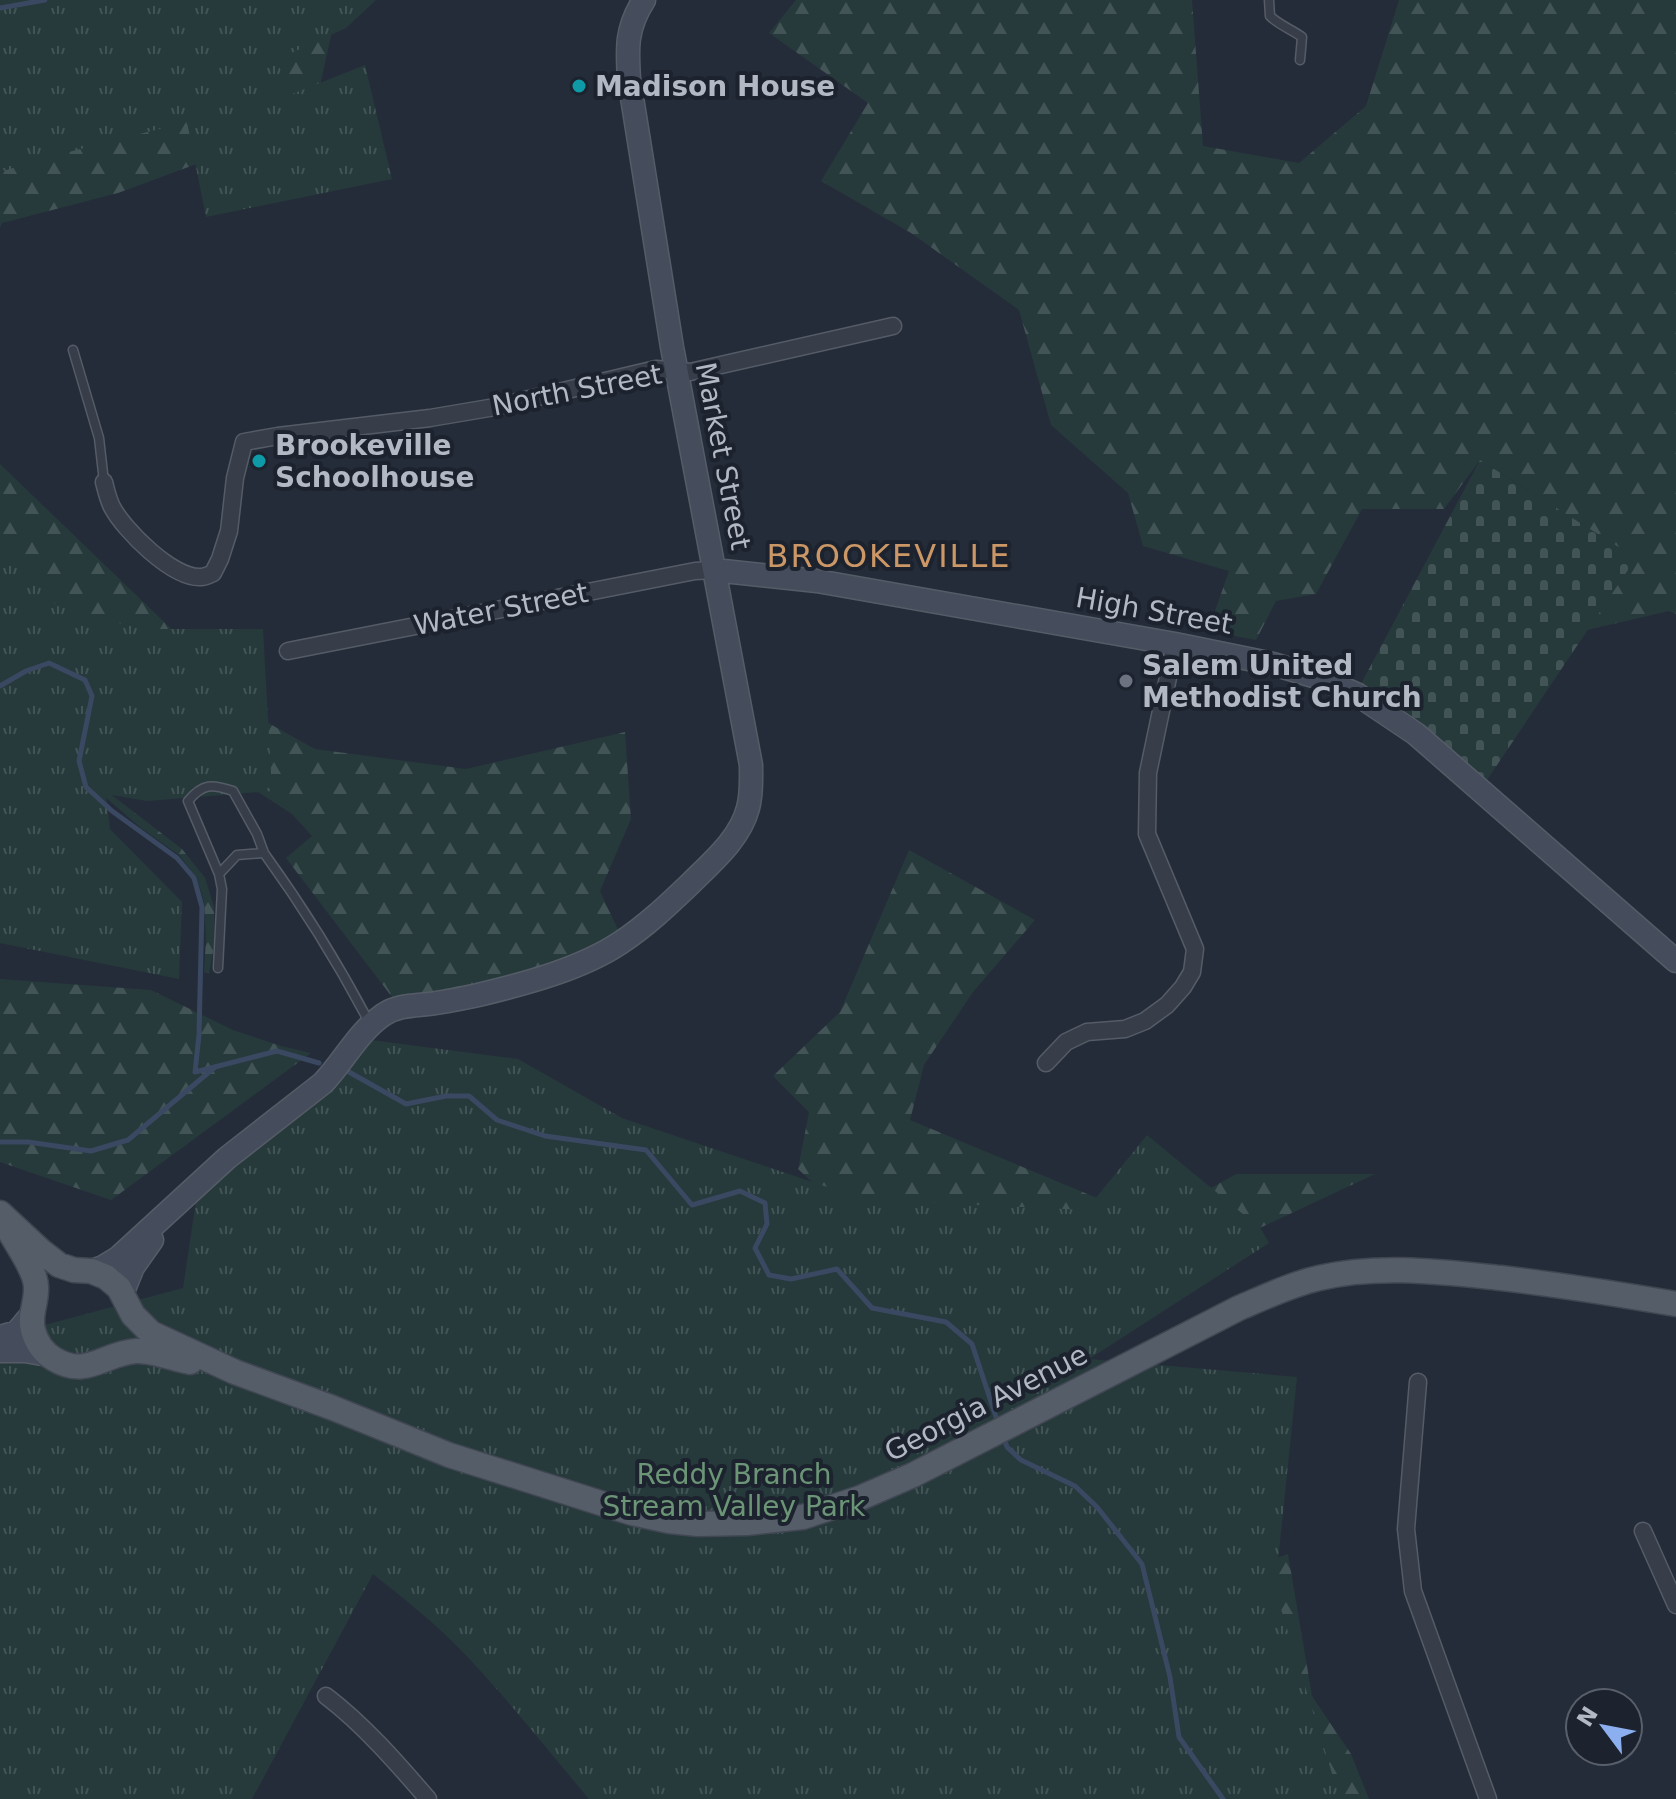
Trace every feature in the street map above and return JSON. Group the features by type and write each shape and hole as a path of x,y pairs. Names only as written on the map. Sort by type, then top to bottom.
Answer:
{"main road":[{"name":"Market Street","path":"190,1191 323,1083 350,1047 383,1015 400,1007 478,995 551,974 617,945 660,912 729,844 748,808 751,765 676,371 629,79 627,42 644,0"},
{"name":"High Street","path":"714,570 817,581 1175,644 1300,671 1339,686 1379,708 1437,752 1676,961"},
{"path":"0,1337 17,1332 45,1285 58,1275 103,1267 118,1258 190,1191"},
{"path":"106,1360 118,1349 126,1335 129,1319 124,1298 133,1267 190,1191"},
{"name":"Georgia Avenue","path":"0,1214 53,1261 106,1277 119,1288 140,1323 151,1333 235,1372 449,1455 632,1513 698,1524 803,1517 860,1498 973,1445 1239,1308 1318,1278 1364,1271 1447,1272 1579,1287 1676,1304"},
{"name":"Georgia Avenue","path":"0,1214 35,1277 33,1329 38,1344 61,1364 92,1366 137,1351 235,1372"},
{"path":"0,1351 48,1355"}],"street":[{"path":"676,371 690,372 893,326"},
{"name":"North Street","path":"104,482 112,507 135,537 158,558 179,571 199,578 213,573 220,559 229,531 235,478 244,442 456,414 656,369 676,371"},
{"name":"Water Street","path":"288,651 695,571 714,570"},
{"path":"1046,1063 1066,1042 1087,1032 1125,1029 1145,1021 1167,1005 1192,972 1195,949 1147,834 1148,773 1175,644"},
{"path":"1418,1382 1406,1529 1413,1591 1488,1799"},
{"path":"1643,1531 1676,1605"},
{"path":"326,1696 344,1709 428,1799"}],"lane":[{"path":"1269,0 1270,16 1279,25 1302,37 1300,60"},
{"path":"73,350 99,438 104,482"},
{"path":"218,968 222,889 219,874 188,801 207,785 233,791 264,853 346,978 371,1026"},
{"path":"219,874 237,855 264,853"}],"green space":[{"path":"0,0 376,0 346,28 276,60 292,94 365,65 392,179 206,217 187,122 0,172"},
{"path":"796,0 1192,0 1203,146 1299,163 1366,106 1399,0 1676,0 1676,614 1669,611 1587,630 1635,558 1480,460 1444,509 1362,509 1316,594 1276,601 1256,640 1208,631 1229,571 1143,546 1128,493 1051,425 1019,310 911,233 821,181 868,103 769,33"},
{"path":"335,17 317,100 283,132 118,193 2,223 0,228 0,29"},
{"path":"1480,460 1636,558 1487,780 1410,717 1361,684"},
{"path":"0,464 270,724 315,749 466,769 625,732 631,819 600,891 619,932 567,957 509,977 450,991 392,997 286,858 312,836 292,814 249,786 100,761 113,796 182,849 205,878 214,907 214,946 209,974 204,972 204,902 197,878 179,855 141,828 89,783 0,665"},
{"path":"0,544 57,606 141,629 263,629 272,791 147,801 106,794 110,829 182,902 179,979 0,943"},
{"path":"909,850 1035,920 973,992 924,1065 910,1120 1097,1198 1161,1216 1236,1174 1375,1174 1230,1242 871,1237 798,1169 809,1112 773,1076 840,1012"},
{"path":"0,979 151,990 233,1030 311,1053 111,1200 0,1162"},
{"name":"Reddy Branch Stream Valley Park","path":"355,1038 518,1059 622,1118 839,1191 836,1198 1086,1210 1147,1135 1261,1229 1269,1243 1089,1359 1297,1377 1275,1590 1340,1799 589,1799 457,1646 373,1574 252,1799 0,1799 0,1337 183,1288 200,1174"},
{"path":"1288,1554 1312,1696 1351,1754 1369,1799 1246,1799 1220,1577"}],"waterway":[{"path":"0,8 45,0"},
{"path":"0,686 26,671 49,663 85,680 92,696 79,761 86,787 112,811 177,858 194,878 202,907 199,1035 195,1072 277,1051 319,1063"},
{"path":"0,1142 28,1142 91,1151 128,1140 214,1068"},
{"path":"349,1072 406,1104 446,1096 469,1096 497,1120 545,1136 646,1150 692,1205 740,1191 765,1203 767,1224 755,1248 769,1275 791,1279 837,1269 872,1308 946,1322 972,1344 998,1423"},
{"path":"1003,1436 1007,1447 1021,1460 1075,1486 1097,1507 1142,1564 1170,1677 1179,1737 1223,1799"}],"place":[{"name":"Madison House","path":"579,86"},
{"name":"Brookeville Schoolhouse","path":"259,461"},
{"name":"Salem United Methodist Church","path":"1126,681"}],"district":[{"name":"BROOKEVILLE","path":"889,556"}]}
